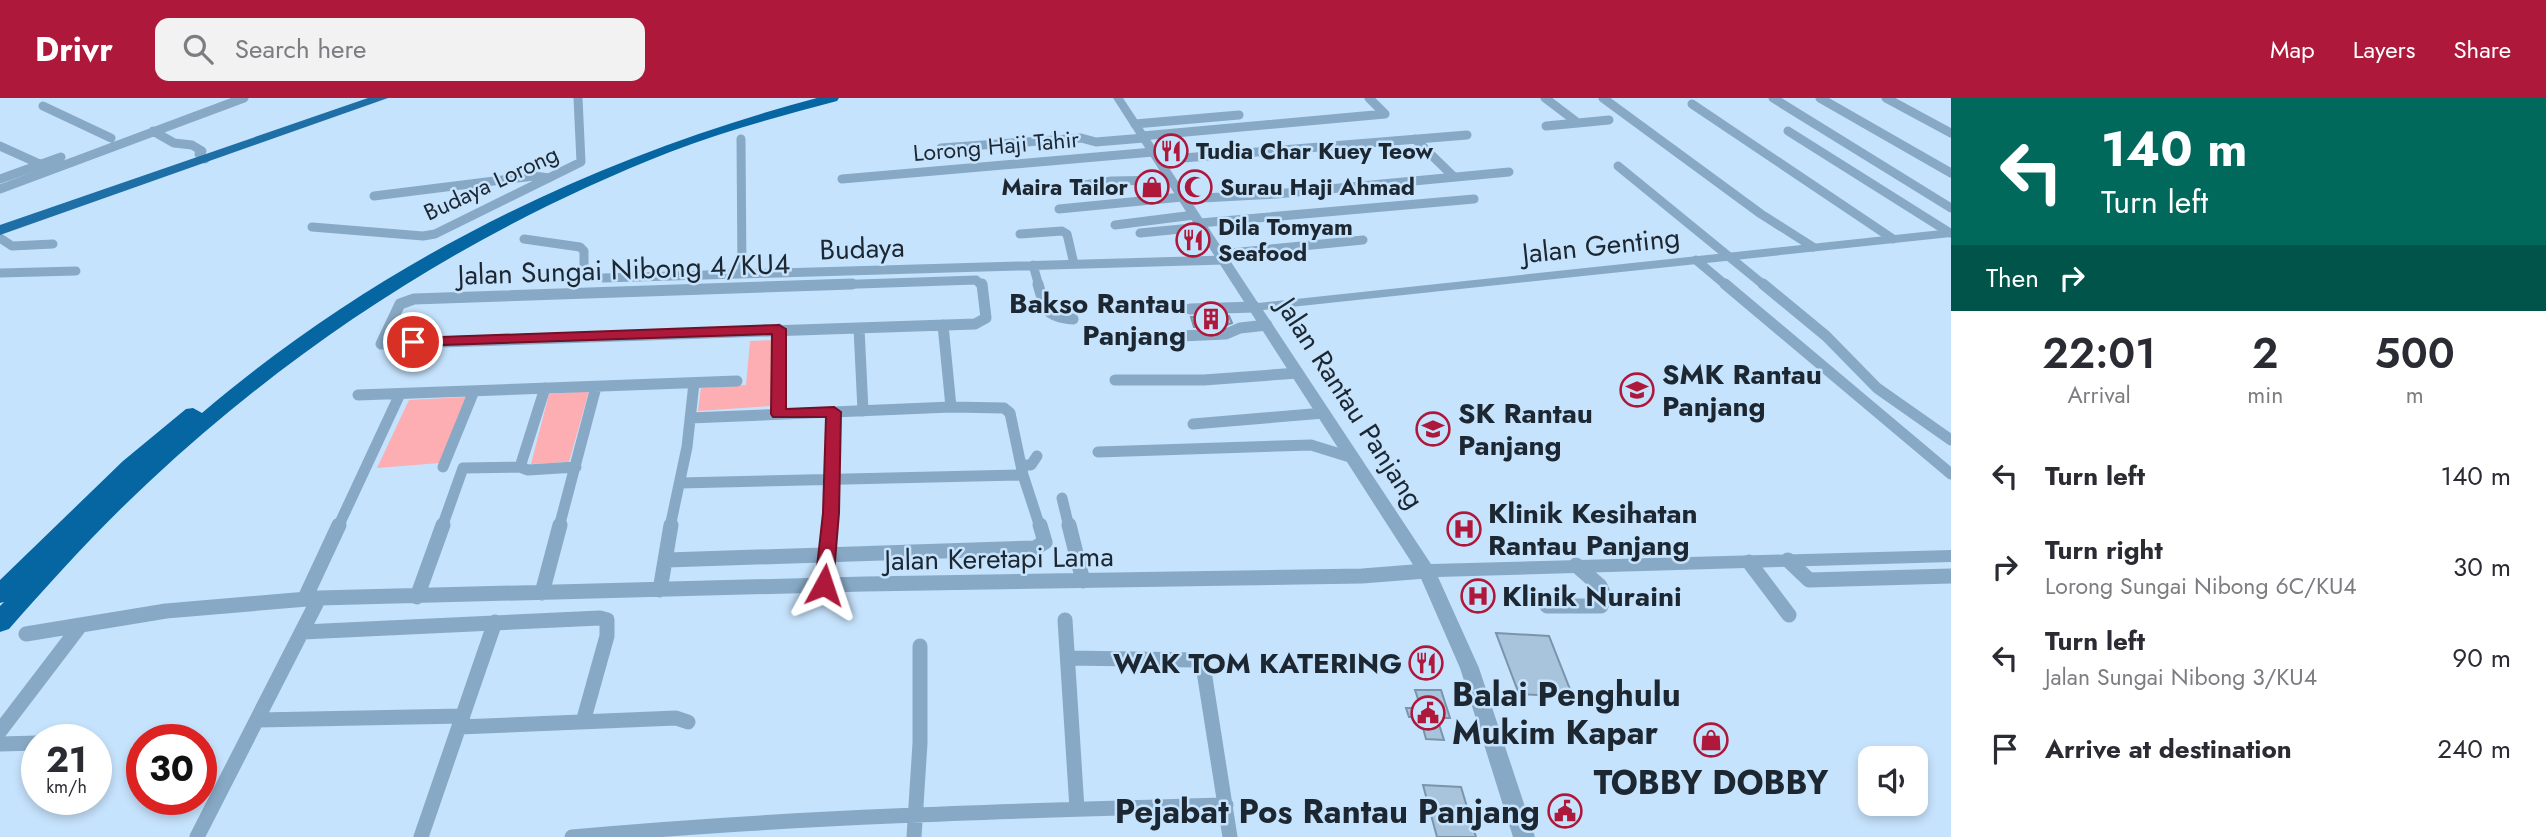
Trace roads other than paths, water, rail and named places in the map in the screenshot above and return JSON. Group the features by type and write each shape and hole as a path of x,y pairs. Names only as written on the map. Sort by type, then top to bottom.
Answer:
{"highway":[{"path":"0,230 381,98"},
{"path":"3,591 130,466 218,393 306,329 386,276 469,229 585,174 656,145 799,98"},
{"path":"0,622 30,588 152,467 238,395 320,333 402,279 525,210 607,173 723,129 832,98"}],"street":[{"name":"Budaya Lorong","path":"312,227 429,236 550,178 580,162 578,98"},
{"name":"Jalan Rantau Panjang","path":"1118,98 1426,571 1453,623 1483,706 1524,837"},
{"path":"1140,132 1385,114 1369,98"},
{"path":"1545,98 1578,123"},
{"path":"1603,98 1761,214 1813,247"},
{"path":"1773,98 1951,208"},
{"path":"1820,98 1951,173"},
{"path":"1886,98 1951,133"},
{"path":"0,189 236,99"},
{"path":"1692,104 1894,239"},
{"path":"43,106 111,138"},
{"path":"941,148 1081,138 1096,142 1239,115"},
{"path":"1546,126 1609,120"},
{"path":"0,179 137,129"},
{"path":"153,131 174,142 191,143 201,148 199,154 205,159"},
{"path":"1788,131 1950,233"},
{"name":"Lorong Haji Tahir","path":"842,179 1467,135"},
{"path":"741,139 742,274"},
{"path":"1415,139 1454,177"},
{"path":"0,146 52,169"},
{"path":"1618,166 1826,336 1857,370 1896,402 1951,440"},
{"path":"1059,209 1183,198 1276,194 1509,172"},
{"path":"374,196 520,177 550,178"},
{"path":"1076,186 1112,181 1171,180"},
{"path":"1140,233 1200,223 1474,199"},
{"path":"1115,225 1200,223 1394,211"},
{"path":"1020,234 1062,231 1067,234 1074,264"},
{"name":"Jalan Genting","path":"1255,307 1950,233"},
{"path":"0,238 12,246 52,244"},
{"name":"Budaya","path":"524,239 580,247 584,251 584,267 591,275 603,278 1222,257 1363,240"},
{"path":"1696,260 1951,474"},
{"path":"1033,265 1045,308 1056,318 1073,319"},
{"path":"0,273 76,271"},
{"name":"Jalan Sungai Nibong 4/KU4","path":"779,329 381,344 400,304 414,299 979,282 986,318 975,324 943,325"},
{"path":"1190,309 1255,307"},
{"path":"1161,340 1181,335 1220,335 1240,328 1267,324"},
{"path":"778,414 779,329 943,325 951,407"},
{"path":"859,328 863,411"},
{"path":"1115,380 1204,380 1298,373"},
{"path":"358,395 737,381"},
{"path":"660,590 667,560 671,517 680,483 694,383"},
{"path":"542,593 596,387"},
{"path":"520,467 545,388"},
{"path":"443,467 474,391"},
{"path":"197,837 303,632 312,598 400,394"},
{"path":"667,560 1042,547 1045,542 1023,470 1010,413 1004,408 951,407 690,418"},
{"path":"824,585 834,412"},
{"path":"1193,424 1324,413"},
{"path":"1098,452 1311,444 1353,458"},
{"path":"680,483 1023,470 1031,465 1037,456"},
{"path":"417,597 463,468 520,467 528,470 576,467"},
{"path":"1062,498 1083,581"},
{"path":"1426,571 1951,556"},
{"path":"1878,558 1894,578"},
{"path":"1788,561 1809,580 1951,576"},
{"path":"1749,562 1789,615"},
{"path":"1547,606 1601,606 1605,597 1600,586 1576,565"},
{"name":"Jalan Keretapi Lama","path":"26,634 166,611 312,598 824,585 1362,576 1426,571"},
{"path":"303,632 495,622 607,620 607,636 583,722"},
{"path":"1065,621 1077,809"},
{"path":"421,837 495,622"},
{"path":"0,731 80,626"},
{"path":"914,837 920,743 920,646"},
{"path":"1069,658 1197,660 1203,664 1230,837"},
{"path":"258,720 583,722 676,718 688,722"},
{"path":"0,744 21,743"},
{"path":"572,837 669,828 915,819 1077,809 1226,805"}],"place":[{"name":"Tudia Char Kuey Teow","path":"1171,151"},
{"name":"Maira Tailor","path":"1152,187"},
{"name":"Surau Haji Ahmad","path":"1195,187"},
{"name":"Dila Tomyam Seafood","path":"1193,240"},
{"name":"Bakso Rantau Panjang","path":"1211,319"},
{"name":"SMK Rantau Panjang","path":"1637,390"},
{"name":"SK Rantau Panjang","path":"1433,429"},
{"name":"Klinik Kesihatan Rantau Panjang","path":"1464,529"},
{"name":"Klinik Nuraini","path":"1478,596"},
{"name":"WAK TOM KATERING","path":"1426,663"},
{"name":"Balai Penghulu Mukim Kapar","path":"1428,713"},
{"name":"TOBBY DOBBY","path":"1711,740"},
{"name":"Pejabat Pos Rantau Panjang","path":"1565,811"}]}
